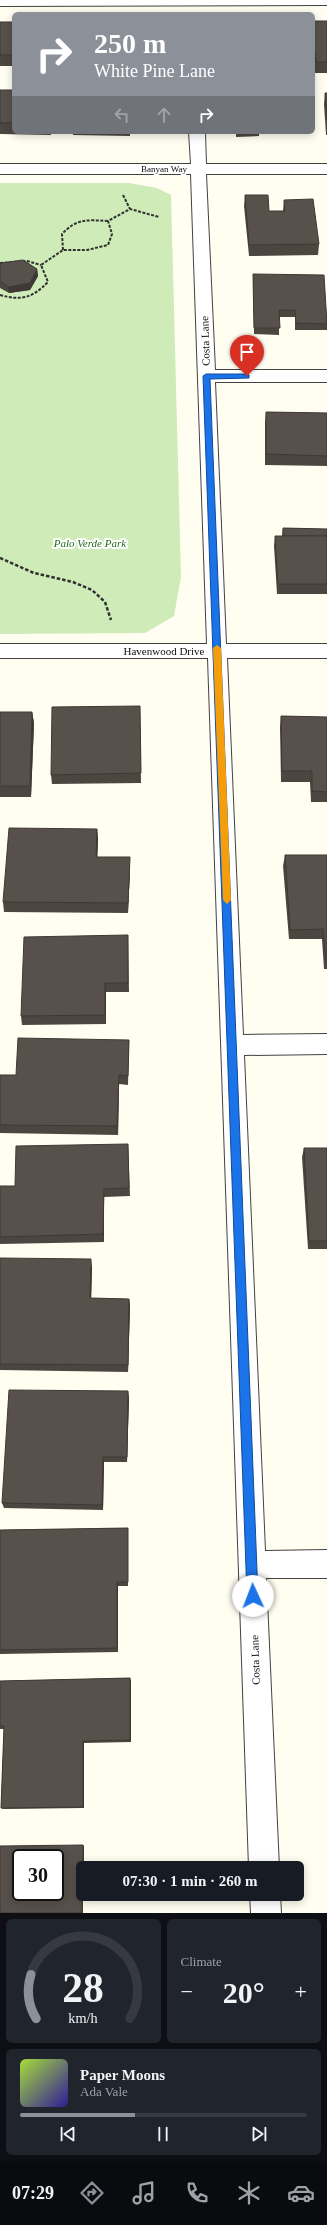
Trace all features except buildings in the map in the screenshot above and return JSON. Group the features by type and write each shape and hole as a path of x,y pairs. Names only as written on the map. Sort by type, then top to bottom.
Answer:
{"street":[{"path":"0,2 192,5 327,1"},
{"name":"Costa Lane","path":"197,134 264,1861"},
{"name":"Banyan Way","path":"0,168 327,169"},
{"path":"206,376 327,376"},
{"name":"Havenwood Drive","path":"0,651 327,651"},
{"path":"233,1045 327,1044"},
{"path":"252,1565 327,1564"},
{"path":"265,1901 266,1913"}],"path":[{"path":"121,191 130,209"},
{"path":"63,250 62,234 72,223 88,220 108,222 130,209 159,217"},
{"path":"41,265 63,250 87,250 108,245 112,234 108,222"},
{"path":"0,263 27,261 41,265"},
{"path":"0,295 11,298 35,295 48,282 41,265"},
{"path":"0,558 13,566 36,574 71,581 93,591 105,601 111,620"}],"green space":[{"name":"Palo Verde Park","path":"0,183 129,183 157,188 171,195 181,577 174,616 145,633 0,634"}],"slow traffic":[{"path":"217,648 227,900"}],"route":[{"path":"247,376 206,376 234,1061 253,1596"}]}
